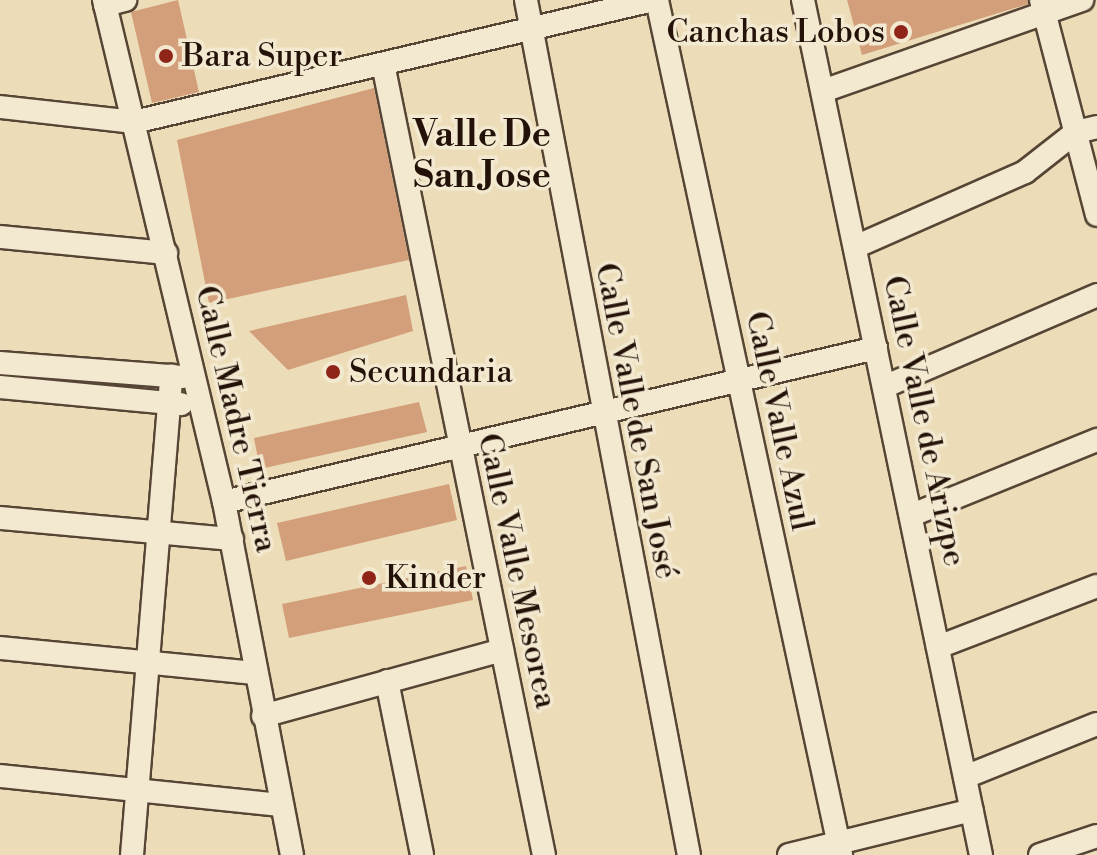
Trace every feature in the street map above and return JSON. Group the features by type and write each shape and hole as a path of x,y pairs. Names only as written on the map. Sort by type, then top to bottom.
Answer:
{"street":[{"name":"Calle Valle de San José","path":"526,0 526,32 689,855"},
{"path":"0,107 134,122 655,0"},
{"name":"Calle Valle Azul","path":"655,0 840,849"},
{"name":"Calle Valle de Arizpe","path":"803,0 886,386 981,855"},
{"path":"823,91 1042,5 1082,0"},
{"name":"Calle Madre Tierra","path":"112,2 134,122 232,539 254,673 292,855"},
{"path":"1042,5 1086,129 1097,215"},
{"name":"Calle Valle Mesorea","path":"383,64 457,445 544,855"},
{"path":"855,247 1025,172 1086,129"},
{"path":"0,237 166,253"},
{"path":"886,386 1097,295"},
{"path":"224,502 876,348"},
{"path":"0,363 196,378"},
{"path":"132,855 171,376"},
{"path":"0,387 202,406"},
{"path":"912,515 1097,440"},
{"path":"0,518 232,539"},
{"path":"938,647 1097,586"},
{"path":"0,648 254,673"},
{"path":"263,716 502,650"},
{"path":"387,681 422,855"},
{"path":"965,777 1097,724"},
{"path":"0,776 282,805"},
{"path":"789,855 840,849 972,810"},
{"path":"1040,855 1097,836"}],"building":[{"name":"Bara Super","path":"178,0 199,92 152,103 131,12"},
{"name":"Canchas Lobos","path":"847,0 1027,0 1028,4 862,55"},
{"path":"374,88 409,260 209,303 177,140"},
{"path":"406,295 413,331 288,370 249,331"},
{"path":"419,402 427,432 260,469 254,438"},
{"path":"449,484 457,520 286,561 277,523"},
{"path":"466,566 473,600 289,638 282,604"}],"place":[{"name":"Canchas Lobos","path":"901,32"},
{"name":"Bara Super","path":"166,56"},
{"name":"Secundaria","path":"333,372"},
{"name":"Kinder","path":"369,578"}],"district":[{"name":"Valle De San Jose","path":"482,156"}]}
